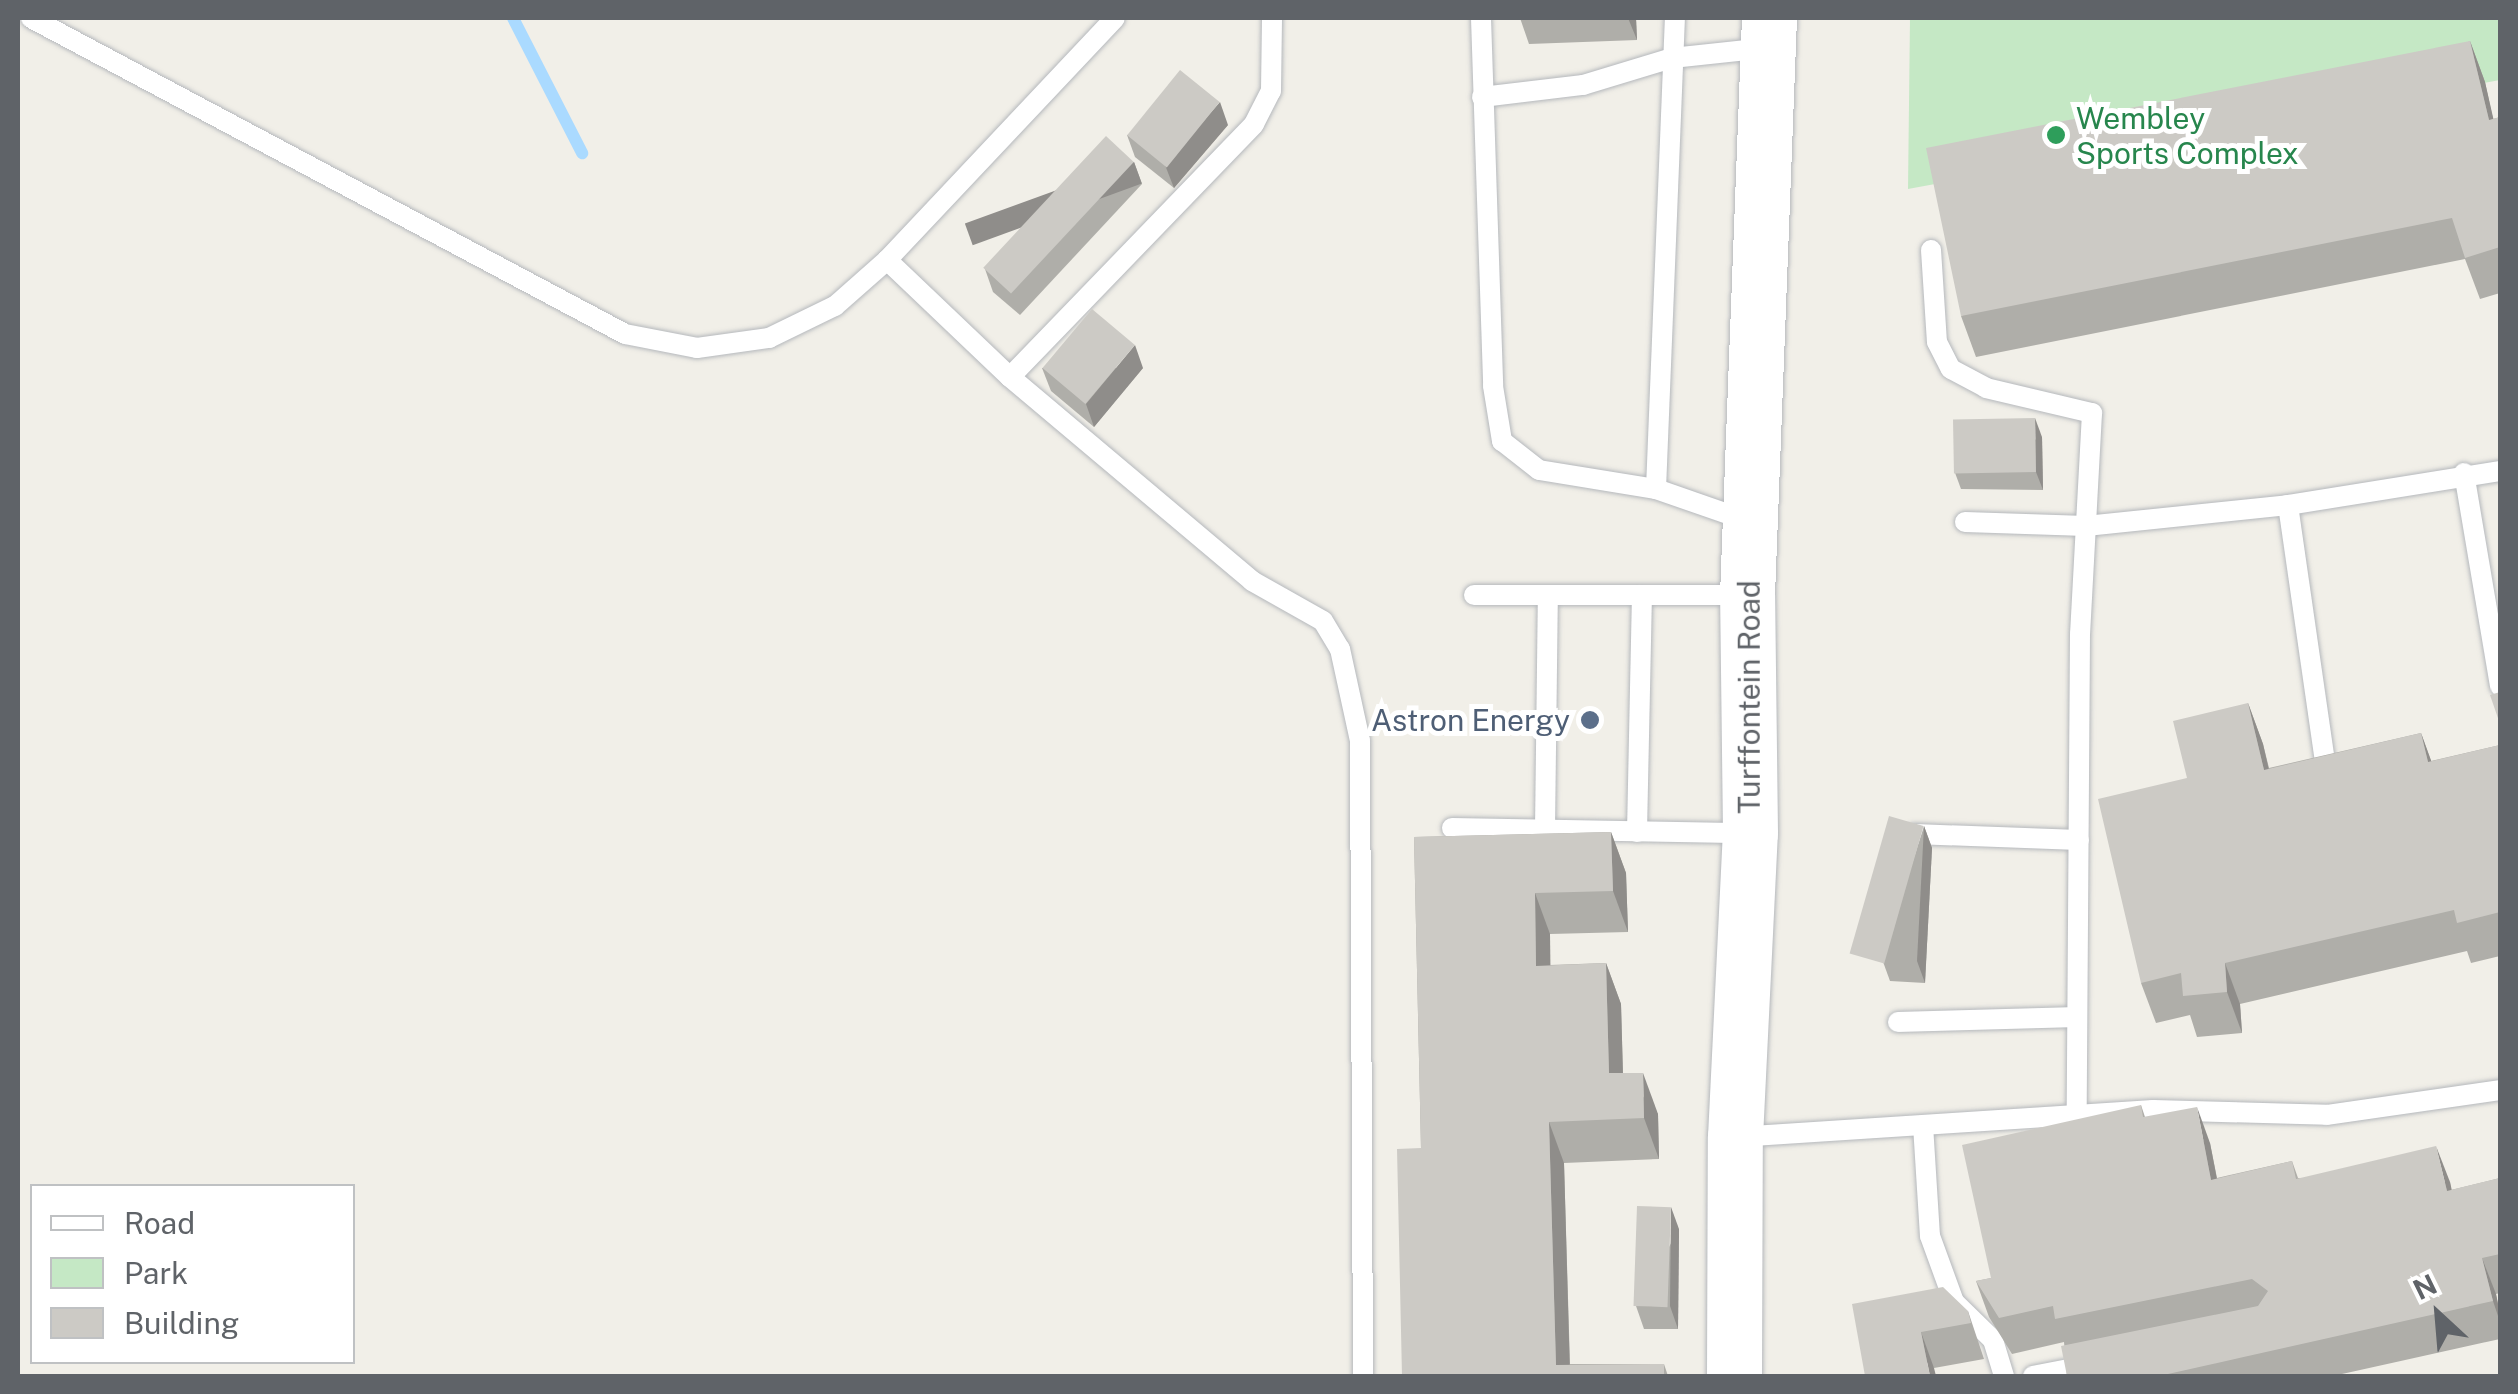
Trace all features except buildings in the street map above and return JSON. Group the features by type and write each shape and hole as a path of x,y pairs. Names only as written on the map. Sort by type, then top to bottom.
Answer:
{"street":[{"name":"Turffontein Road","path":"1734,1376 1735,1137 1750,833 1747,595 1769,32"}],"lane":[{"path":"31,18 625,334 698,348 769,338 834,306 888,260 1115,18"},
{"path":"1010,377 1254,124 1271,91 1272,18"},
{"path":"1481,18 1493,386 1502,441 1539,470 1656,489 1751,522"},
{"path":"1656,489 1676,18"},
{"path":"1482,97 1583,85 1769,32"},
{"path":"1931,250 1937,342 1950,369 1986,388 2092,413 2078,840 2077,1115"},
{"path":"888,260 1010,377 1252,581 1323,620 1340,649 1360,741 1362,1376"},
{"path":"1965,522 2086,526 2288,505 2464,473 2500,471"},
{"path":"2464,473 2500,686"},
{"path":"2288,505 2326,770"},
{"path":"1474,595 1747,595"},
{"path":"1545,830 1548,595"},
{"path":"1637,832 1642,595"},
{"path":"1452,828 1750,833"},
{"path":"1914,834 2078,840"},
{"path":"1898,1022 2078,1017"},
{"path":"1735,1137 2077,1115 2327,1115 2500,1090"},
{"path":"1923,1125 1930,1236 1954,1302 1993,1340 2004,1376"},
{"path":"2033,1376 2105,1362"}],"green space":[{"name":"Wembley Sports Complex","path":"1910,18 2500,18 2500,80 1908,189"}],"waterway":[{"path":"513,18 582,153"}],"place":[{"name":"Wembley Sports Complex","path":"2056,135"},
{"name":"Astron Energy","path":"1590,720"}]}
